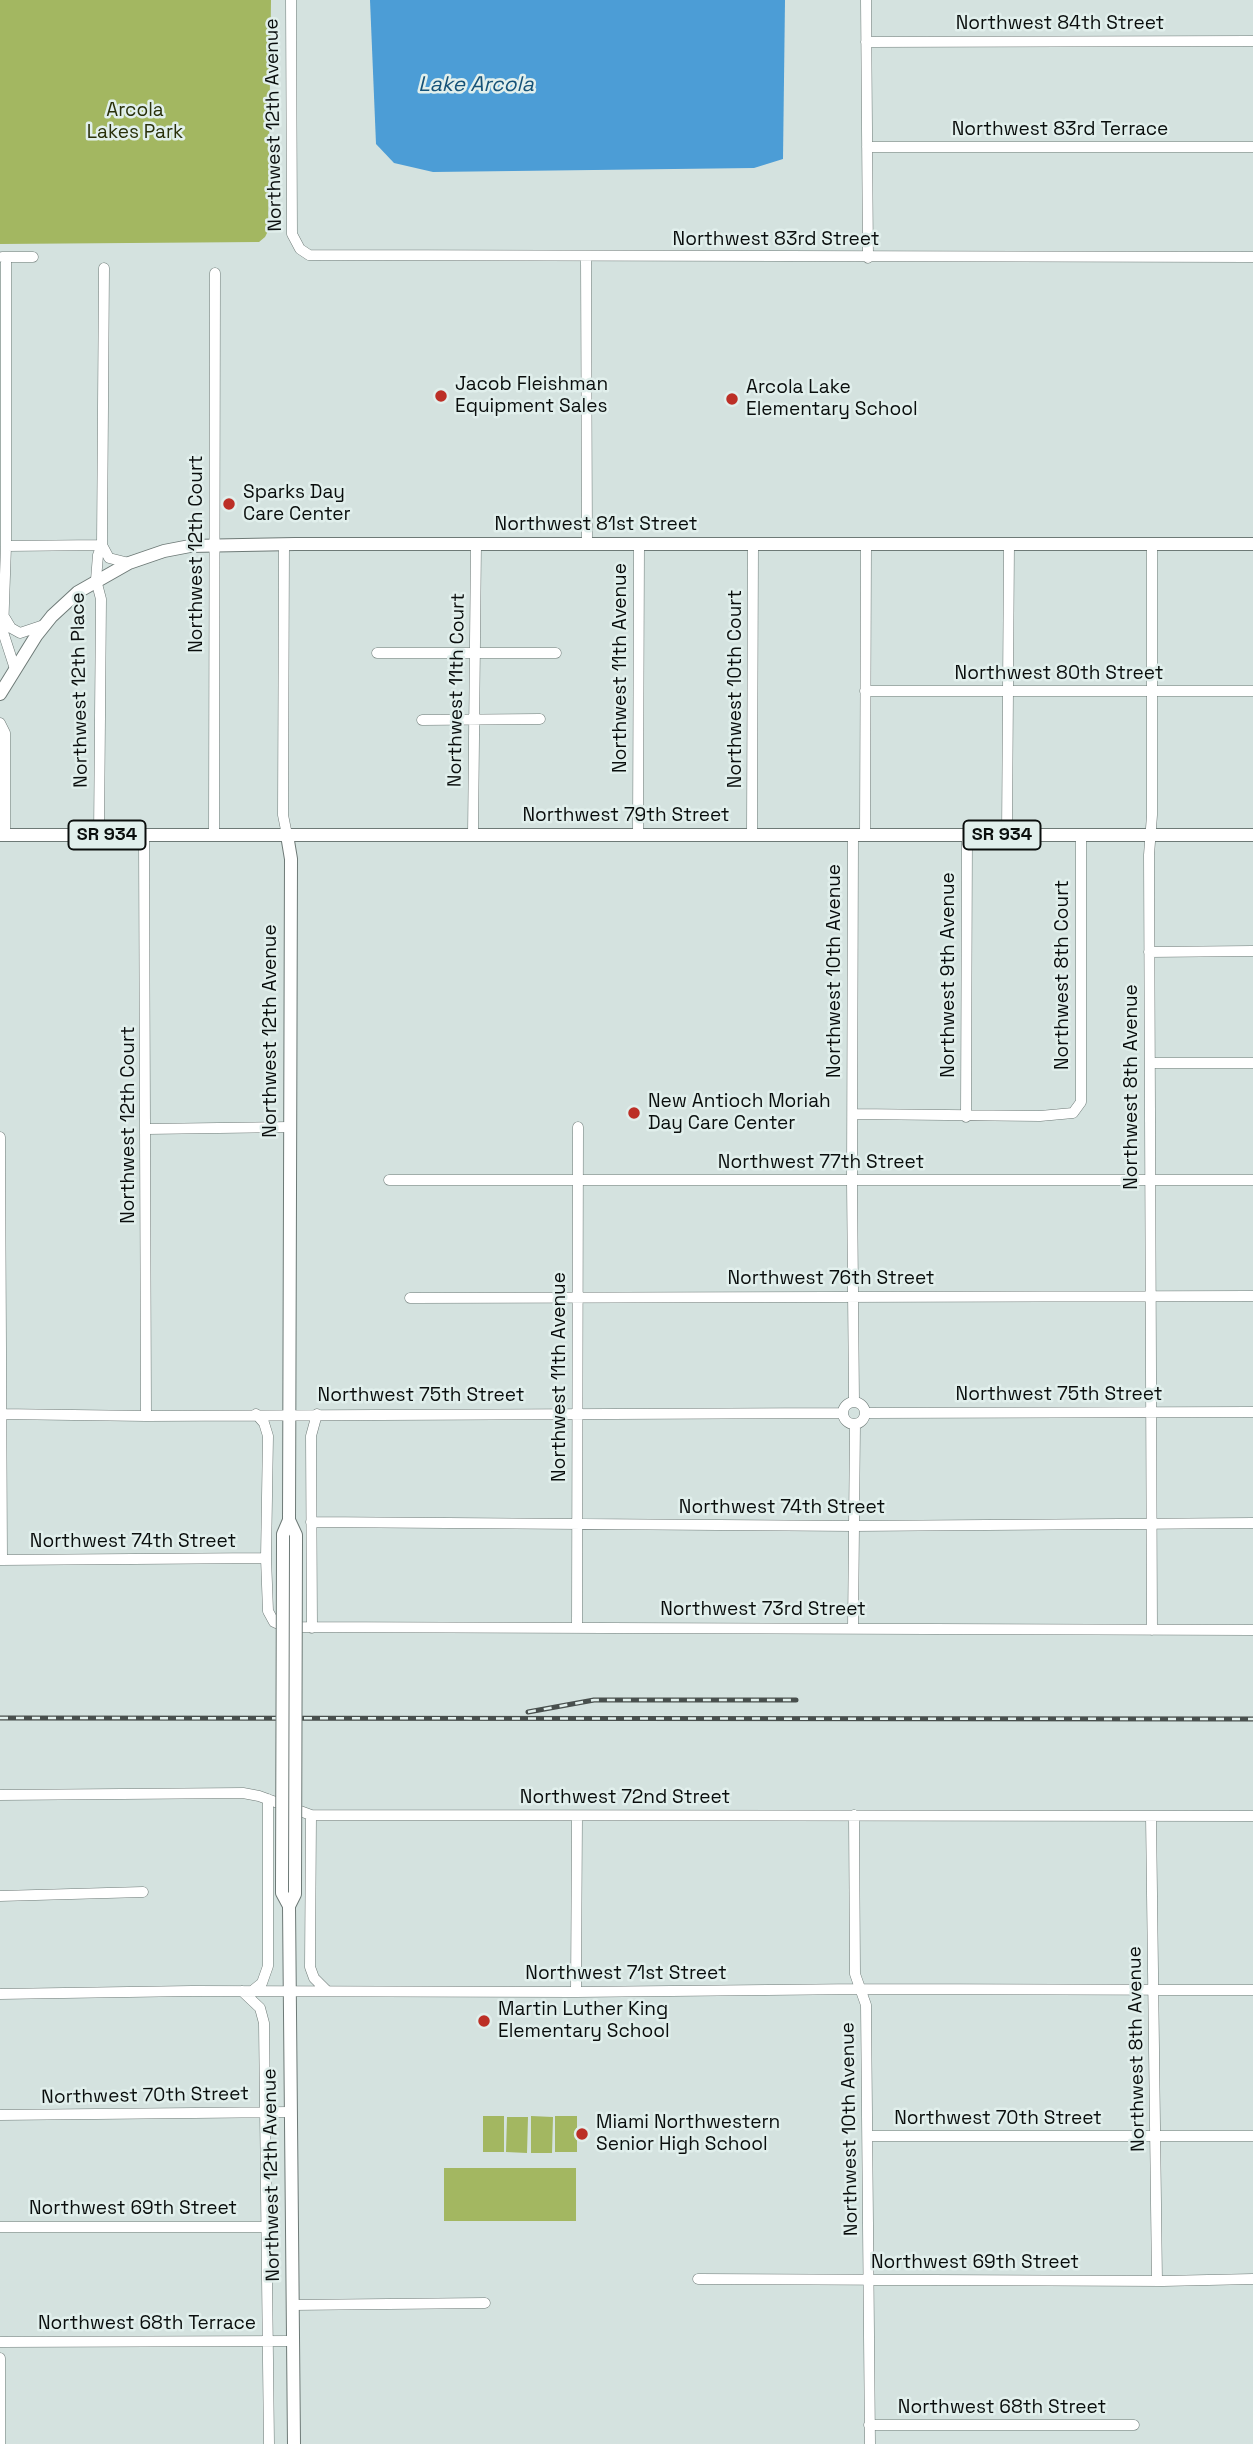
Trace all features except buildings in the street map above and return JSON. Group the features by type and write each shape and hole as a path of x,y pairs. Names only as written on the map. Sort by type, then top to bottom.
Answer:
{"main road":[{"name":"Northwest 81st Street","path":"0,694 45,625 69,600 96,580 129,563 172,549 214,545 284,544 1253,544"},
{"name":"Northwest 79th Street","path":"2,835 1253,835"},
{"name":"Northwest 12th Avenue","path":"287,835 291,859 289,1520 283,1534 282,1893 289,1906"},
{"name":"Northwest 12th Avenue","path":"289,1520 296,1535 295,1894 289,1906 294,2444"}],"street":[{"name":"Northwest 12th Avenue","path":"291,0 292,234 300,248"},
{"path":"866,0 868,258"},
{"name":"Northwest 84th Street","path":"866,42 1253,41"},
{"name":"Northwest 83rd Terrace","path":"867,147 1253,147"},
{"name":"Northwest 83rd Street","path":"300,248 309,255 1253,257"},
{"path":"15,669 3,632 6,547 3,257 33,257"},
{"path":"586,257 587,544"},
{"name":"Northwest 12th Place","path":"99,835 100,599 96,580 98,555 102,545 104,268"},
{"name":"Northwest 12th Court","path":"214,835 215,272"},
{"name":"Northwest 12th Avenue","path":"284,544 283,816 287,835"},
{"name":"Northwest 11th Court","path":"473,835 476,544"},
{"name":"Northwest 11th Avenue","path":"638,835 639,544"},
{"name":"Northwest 10th Court","path":"752,835 754,544"},
{"name":"Northwest 10th Avenue","path":"854,1401 852,1181 859,834 865,691 866,544"},
{"path":"1007,835 1009,544"},
{"name":"Northwest 8th Avenue","path":"1152,544 1149,952 1152,1630"},
{"path":"6,547 102,545 109,558 129,563"},
{"path":"3,611 11,628 20,633 45,625"},
{"path":"377,653 556,653"},
{"name":"Northwest 80th Street","path":"865,691 1253,691"},
{"path":"422,720 540,719"},
{"path":"0,723 5,733 2,835"},
{"name":"Northwest 12th Court","path":"144,835 146,1416"},
{"name":"Northwest 9th Avenue","path":"966,1116 967,835"},
{"name":"Northwest 8th Court","path":"966,1116 1040,1116 1073,1112 1081,1102 1081,835"},
{"path":"1149,952 1253,951"},
{"path":"1150,1063 1253,1063"},
{"path":"853,1114 966,1116"},
{"path":"146,1129 290,1127"},
{"name":"Northwest 11th Avenue","path":"577,1628 578,1127"},
{"path":"0,1138 1,1560"},
{"name":"Northwest 77th Street","path":"389,1180 1253,1180"},
{"name":"Northwest 76th Street","path":"410,1298 1253,1296"},
{"path":"854,1401 861,1403 866,1413 863,1421 855,1424 846,1421 843,1413 848,1403 854,1401"},
{"name":"Northwest 75th Street","path":"866,1413 1253,1412"},
{"name":"Northwest 75th Street","path":"1,1414 146,1416 843,1413"},
{"path":"256,1414 264,1423 268,1436 266,1558"},
{"path":"312,1628 311,1436 317,1414"},
{"path":"853,1628 855,1424"},
{"name":"Northwest 74th Street","path":"311,1522 854,1526 1253,1523"},
{"name":"Northwest 74th Street","path":"1,1560 266,1558"},
{"name":"Northwest 73rd Street","path":"266,1558 268,1611 274,1622 285,1627 1253,1630"},
{"name":"Northwest 72nd Street","path":"0,1795 243,1793 311,1815 1253,1816"},
{"path":"247,1991 262,1983 268,1966 268,1799"},
{"path":"311,1815 310,1967 314,1978 327,1991"},
{"path":"576,1815 576,1992"},
{"name":"Northwest 10th Avenue","path":"854,1815 855,1974 866,2005 870,2444"},
{"name":"Northwest 8th Avenue","path":"1151,1816 1157,2281"},
{"path":"0,1896 143,1892"},
{"name":"Northwest 71st Street","path":"0,1994 862,1989 1253,1990"},
{"name":"Northwest 12th Avenue","path":"247,1991 263,2014 269,2444"},
{"name":"Northwest 70th Street","path":"0,2115 290,2112"},
{"name":"Northwest 70th Street","path":"868,2136 1253,2136"},
{"name":"Northwest 69th Street","path":"0,2227 267,2227"},
{"name":"Northwest 69th Street","path":"698,2279 1253,2279"},
{"path":"292,2305 485,2303"},
{"name":"Northwest 68th Terrace","path":"0,2342 293,2341"},
{"path":"0,2358 0,2444"},
{"name":"Northwest 68th Street","path":"869,2425 1134,2425"}],"green space":[{"name":"Arcola Lakes Park","path":"0,0 271,0 268,231 265,237 259,242 0,244"},
{"path":"483,2116 504,2116 504,2152 483,2152"},
{"path":"531,2116 553,2117 552,2153 531,2153"},
{"path":"555,2116 577,2116 577,2152 555,2152"},
{"path":"507,2117 528,2117 527,2153 506,2152"},
{"path":"444,2168 576,2168 576,2221 444,2221"}],"water":[{"name":"Lake Arcola","path":"370,0 785,0 783,159 754,168 433,172 394,163 376,144"}],"railway":[{"path":"528,1712 594,1700 796,1700"},
{"path":"0,1718 1253,1719"}],"place":[{"name":"Jacob Fleishman Equipment Sales","path":"441,396"},
{"name":"Arcola Lake Elementary School","path":"732,399"},
{"name":"Sparks Day Care Center","path":"229,504"},
{"name":"New Antioch Moriah Day Care Center","path":"634,1113"},
{"name":"Martin Luther King Elementary School","path":"484,2021"},
{"name":"Miami Northwestern Senior High School","path":"582,2134"}]}
